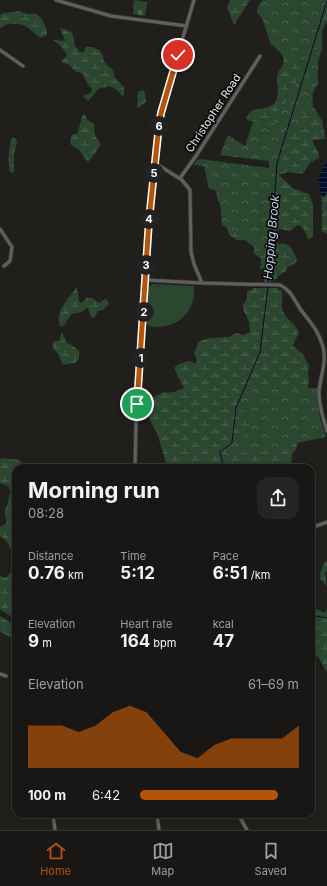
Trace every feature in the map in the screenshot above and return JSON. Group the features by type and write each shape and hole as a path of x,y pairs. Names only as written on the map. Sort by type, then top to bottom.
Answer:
{"street":[{"path":"56,0 111,16 186,26"},
{"path":"135,464 136,425 150,212 161,113 194,0"},
{"path":"0,50 23,66"},
{"name":"Christopher Road","path":"180,178 196,156 260,56"},
{"path":"155,163 180,178 191,192 192,256 202,283"},
{"path":"0,229 10,244 12,250 10,261 4,266"},
{"path":"145,280 268,284 280,285 287,289 314,325 323,347 324,358 320,395 327,431"},
{"path":"315,526 327,522"},
{"path":"0,674 6,676"},
{"path":"54,818 55,830"},
{"path":"158,818 159,830"},
{"path":"240,818 247,830"}],"green space":[{"path":"134,0 147,2 145,16 133,14"},
{"path":"230,0 250,0 234,25 227,8"},
{"path":"262,0 327,0 327,21 322,31 322,49 316,73 318,85 312,92 313,106 323,122 325,139 313,140 319,154 319,158 311,162 302,174 288,172 279,175 294,189 309,194 313,204 313,236 308,239 300,226 294,227 290,231 280,229 275,232 276,241 279,244 286,244 289,246 297,261 287,267 286,271 274,280 266,284 264,281 264,273 260,268 261,259 253,253 255,248 245,240 237,240 229,235 216,191 211,187 270,171 272,133 268,128 246,119 254,110 268,107 277,100 277,77 284,60 282,55 269,40 263,19 257,12 258,6"},
{"path":"265,0 327,0 317,47 318,69 316,87 285,148 279,168 268,278 265,278 268,248 222,225 219,190 209,189 204,166 194,165 199,159 269,168 269,161 220,155 228,135 245,146 254,119 271,131 297,80 299,63 271,44 259,9"},
{"path":"19,11 38,15 42,19 47,35 41,38 24,25 20,24 8,24 0,28 0,15"},
{"path":"60,28 72,32 75,46 80,52 84,52 85,48 87,47 93,47 100,51 104,62 113,70 115,78 124,87 123,97 117,90 110,86 98,89 88,101 83,96 91,93 92,89 87,83 83,74 75,71 69,65 62,62 67,55 61,46 53,40 65,41"},
{"path":"143,90 145,93 146,102 138,108 138,93 139,91"},
{"path":"83,114 86,116 87,120 94,124 95,136 101,144 88,162 78,149 71,145 70,141 72,135 77,134"},
{"path":"12,138 15,138 17,142 14,154 14,173 10,172 9,164 9,152"},
{"path":"327,193 327,234 322,231 321,195 323,196"},
{"path":"152,284 194,286 194,296 191,305 187,313 181,319 173,324 165,326 156,327 146,325 148,288"},
{"path":"76,288 79,302 82,303 86,298 92,298 99,303 105,299 109,304 103,310 98,311 94,318 91,317 88,308 86,308 82,312 72,314 63,326 60,326 59,315 66,301"},
{"path":"254,288 277,288 282,291 283,312 299,332 293,345 302,353 309,365 308,387 310,406 296,449 292,454 291,464 166,464 157,433 148,416 146,417 145,421 139,413 142,405 141,398 143,394 149,394 152,397 155,397 163,392 174,392 184,388 174,368 179,364 189,361 196,364 197,360 194,353 198,342 209,338 228,337 237,333 243,335 250,332 249,322 243,309 243,305 247,299 247,292"},
{"path":"62,332 66,342 79,351 79,359 75,363 63,365 52,346 54,341 59,341"},
{"path":"239,387 318,388 320,419 326,437 224,458 228,449 245,437 249,430 249,420 236,397 236,392"},
{"path":"133,393 134,397 130,412 124,404 123,398"},
{"path":"0,459 19,460 23,464 12,464 12,556 8,543 0,536 0,527 7,522 5,512 11,492 8,486 0,483"},
{"path":"327,560 327,571 325,573 327,586 320,579 320,574"},
{"path":"12,571 12,617 0,609 0,575 5,578"},
{"path":"327,608 327,673 318,656 315,655 315,610 317,609 325,613"},
{"path":"0,616 12,624 12,638 0,632"}],"water":[{"path":"327,161 327,193 324,197 321,195 318,177"}],"waterway":[{"name":"Hopping Brook","path":"223,464 220,452 232,443 236,408 260,352 268,286 277,163 327,1"},
{"name":"Hopping Brook","path":"315,616 327,618"}],"route":[{"path":"137,404 149,220 159,125 161,113 178,55"}]}
